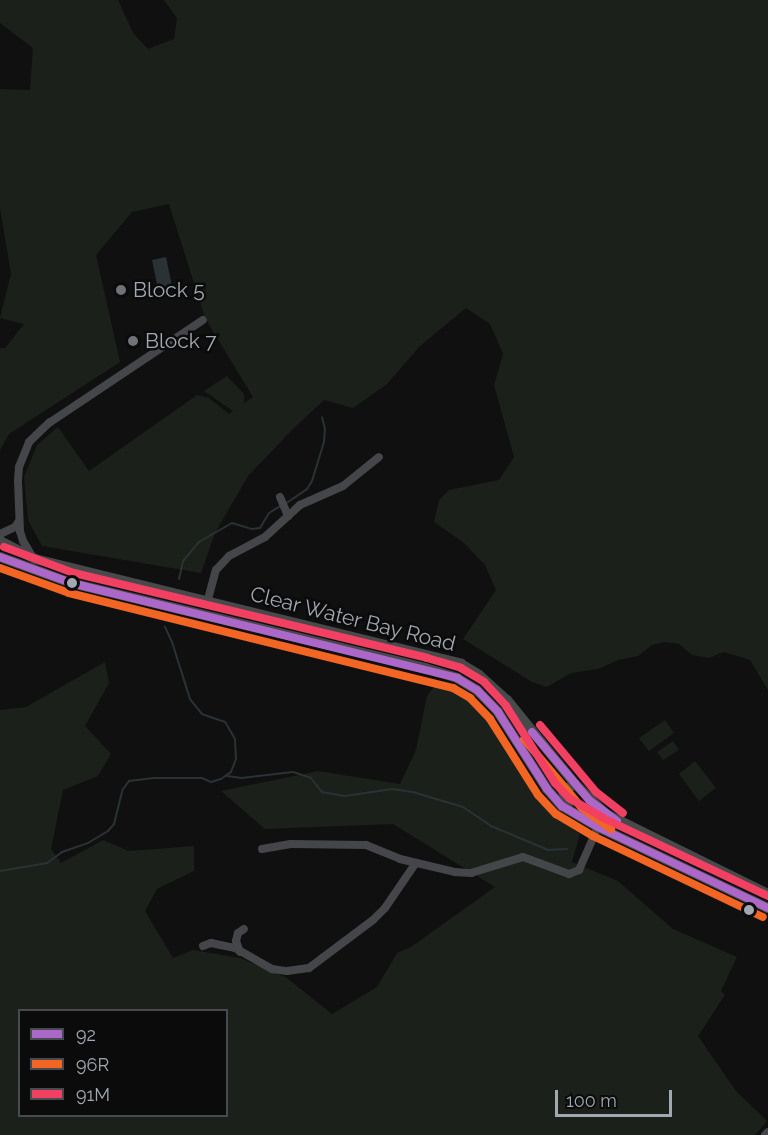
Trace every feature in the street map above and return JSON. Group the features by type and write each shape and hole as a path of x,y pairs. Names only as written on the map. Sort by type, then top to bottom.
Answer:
{"main road":[{"name":"Clear Water Bay Road","path":"0,541 35,559 461,664 479,675 507,700 575,784 606,814 625,826 768,894"},
{"name":"Clear Water Bay Road","path":"0,557 71,583 425,668 457,678 491,703 547,789 569,811 768,908"},
{"path":"569,811 563,792 575,784"}],"street":[{"path":"35,559 23,541 20,519 19,467 26,448 38,432 203,320"},
{"path":"207,603 216,570 229,555 265,537 287,513 313,498 343,486 379,457"},
{"path":"281,499 287,513"},
{"path":"0,534 15,527 20,519"},
{"path":"262,849 291,844 366,845 415,864 471,873 523,857 570,874 581,867 598,827"},
{"path":"203,946 211,943 235,948 240,953 272,969 309,968 373,920 385,908 415,864"},
{"path":"240,953 236,941 238,933 244,929"}],"shaded area":[{"path":"0,0 118,0 133,33 148,49 174,39 177,18 164,0 768,0 768,690 750,660 724,652 709,658 692,655 679,644 665,642 652,645 638,656 618,660 598,669 571,673 547,687 532,682 463,639 496,590 485,565 464,543 434,522 439,500 449,490 499,480 514,457 494,385 503,354 490,324 466,308 420,346 387,384 353,408 324,400 293,429 248,476 215,533 201,573 42,546 28,520 24,477 37,445 58,427 89,471 197,395 209,398 229,414 233,411 204,391 227,376 244,394 244,403 253,397 205,318 169,204 132,212 96,255 120,362 9,434 0,450 0,348 5,348 24,324 0,318 11,274 0,208 0,89 30,90 33,48 0,23"},
{"path":"166,257 172,286 158,289 152,260"},
{"path":"105,662 109,683 85,726 111,754 98,776 63,790 51,849 61,863 103,840 129,851 194,846 194,871 157,889 145,911 173,958 193,950 240,958 287,978 332,1014 377,987 397,953 411,947 495,887 393,824 265,829 221,791 318,771 400,784 416,750 427,696 437,683 474,703 491,724 545,808 580,834 572,862 618,881 673,929 737,957 721,991 725,995 698,1036 736,1091 767,1121 755,1135 0,1135 0,710 26,707"},
{"path":"665,720 674,733 649,751 639,738"},
{"path":"673,741 679,750 663,760 657,752"},
{"path":"695,761 716,788 699,801 679,774"}],"waterway":[{"path":"285,504 307,489 312,481 324,442 325,429 322,417"},
{"path":"179,579 183,561 199,542 232,523 252,529 260,528 269,513 280,506"},
{"path":"0,871 47,863 62,852 88,843 108,831 114,824 123,789 129,781 154,778 202,778 211,782 231,772 236,759 235,739 225,722 202,714 190,699 165,627"},
{"path":"227,776 242,778 293,772 311,778 322,792 345,796 392,789 413,792 463,807 491,826 548,850 567,849"}],"transit line":[{"name":"91M","path":"4,547 74,573 461,668 484,682 506,706 555,783 569,798 603,818 768,896"},
{"name":"92","path":"0,557 71,583 457,678 477,690 498,712 547,789 562,806 598,827 768,908"},
{"name":"96R","path":"0,568 69,593 453,688 470,698 490,719 538,795 556,814 593,836 763,917"},
{"name":"91M","path":"540,725 596,792 623,813"},
{"name":"92","path":"532,732 589,800 617,821"},
{"name":"96R","path":"524,739 582,808 611,829"}],"place":[{"name":"Block 5","path":"121,290"},
{"name":"Block 7","path":"133,341"}]}
